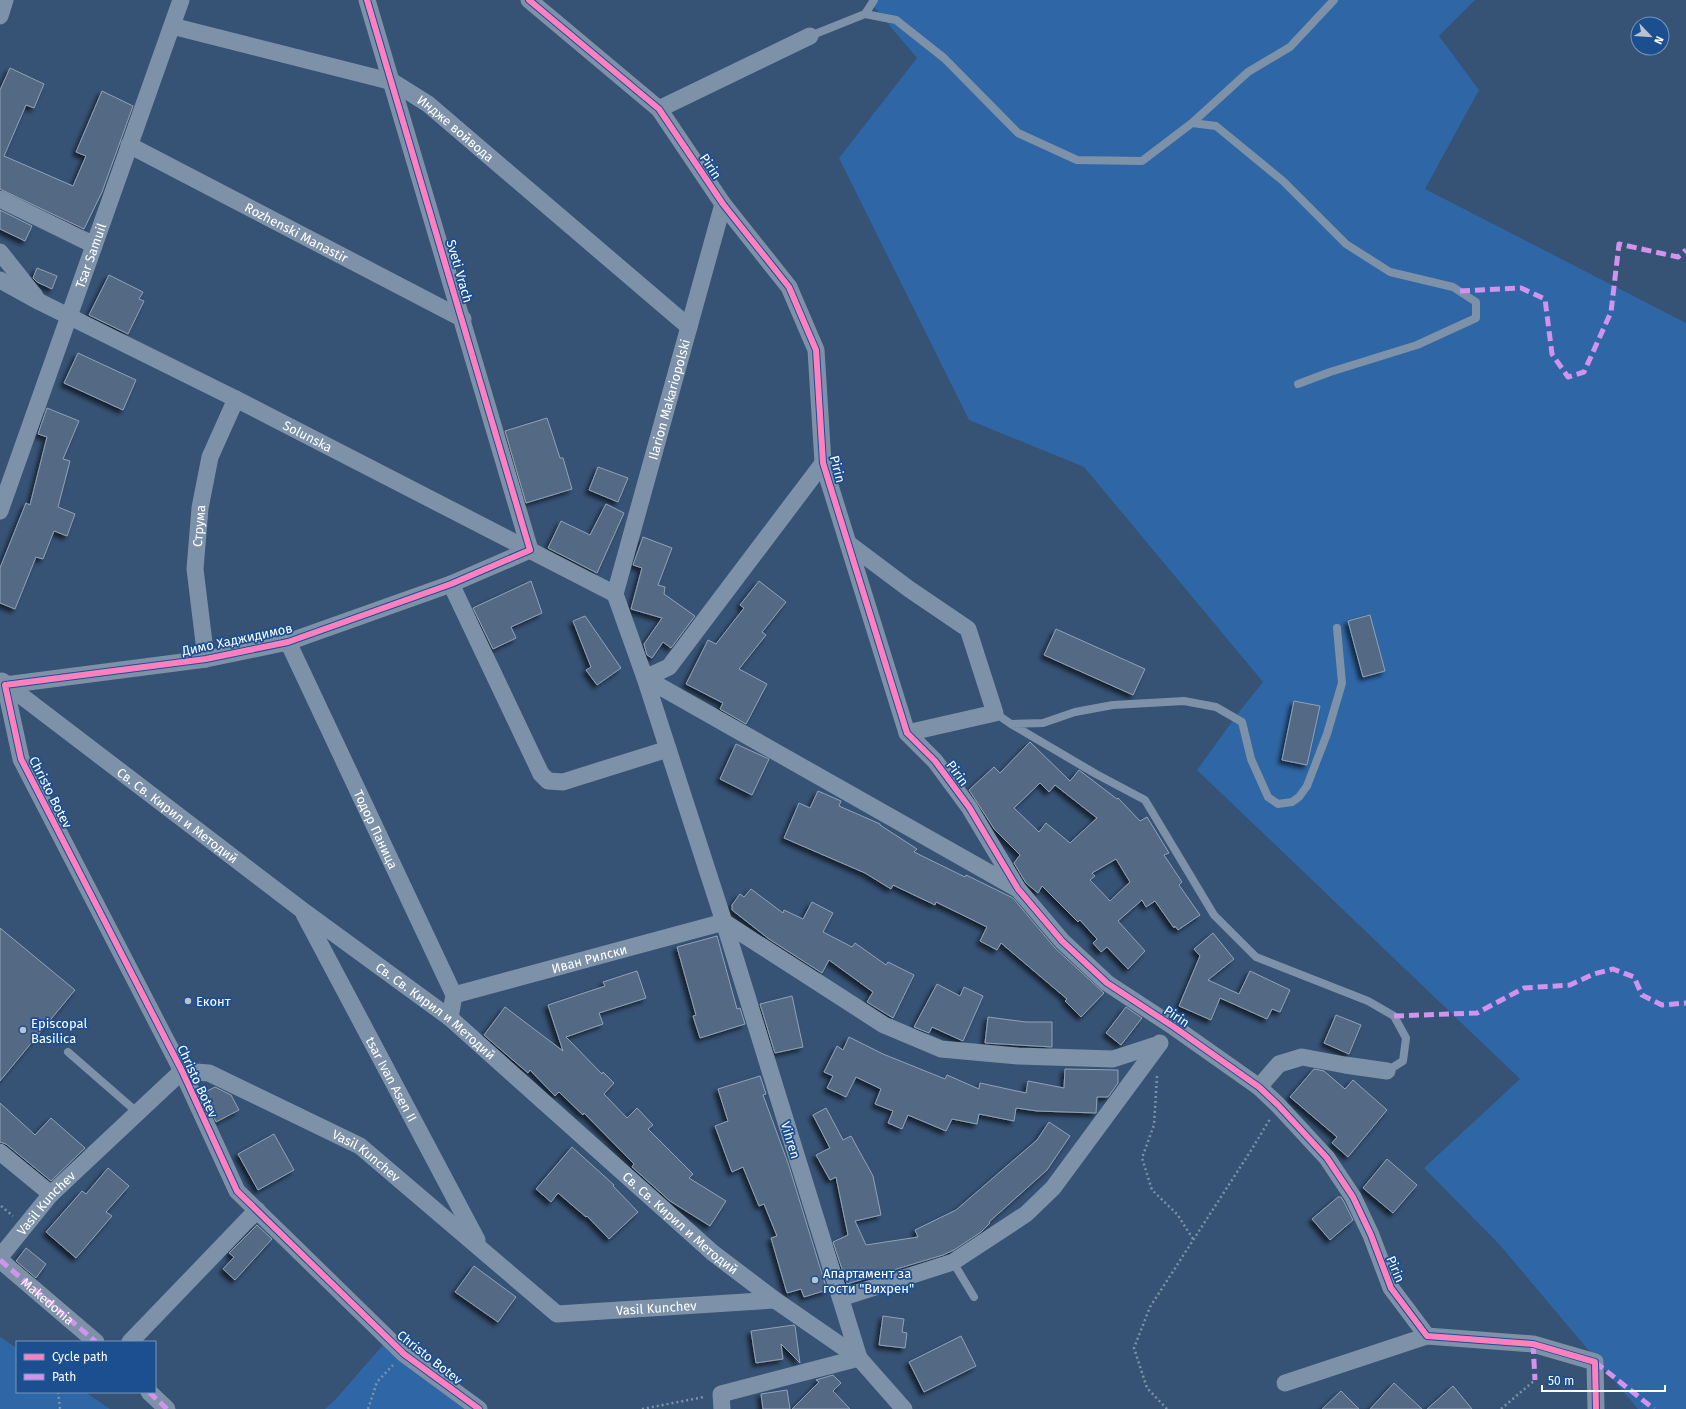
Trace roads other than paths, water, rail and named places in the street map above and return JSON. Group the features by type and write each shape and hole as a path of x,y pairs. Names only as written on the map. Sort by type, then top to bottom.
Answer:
{"street":[{"path":"0,16 5,0"},
{"name":"Tsar Samuil","path":"0,511 181,0"},
{"name":"Sveti Vrach","path":"367,0 393,82 530,550"},
{"name":"Pirin","path":"528,0 660,109 723,204 789,287 816,350 823,463 906,733 935,761 969,807 1018,889 1062,941 1107,983 1174,1027 1259,1087 1278,1105 1327,1158 1353,1197 1371,1235 1391,1288 1427,1336"},
{"name":"Индже войвода","path":"172,26 393,82 428,104 689,327"},
{"path":"660,109 810,36"},
{"name":"Rozhenski Manastir","path":"129,145 463,319"},
{"path":"0,199 94,245"},
{"name":"Ilarion Makariopolski","path":"615,594 723,204"},
{"path":"0,252 40,302"},
{"name":"Solunska","path":"0,280 40,302 69,315 236,399 615,594"},
{"name":"Струма","path":"206,659 195,569 200,508 210,457 236,399"},
{"path":"645,678 669,667 823,463"},
{"path":"849,544 909,589 968,629 995,713 906,733"},
{"name":"Димо Хаджидимов","path":"3,682 206,659 288,642 451,584 530,550"},
{"path":"451,584 542,774 548,781 563,782 668,749"},
{"name":"Vihren","path":"615,594 645,678 724,922 859,1358"},
{"name":"Тодор Паница","path":"288,642 454,995"},
{"path":"645,678 1018,889"},
{"name":"Св. Св. Кирил и Методий","path":"3,682 302,910 450,1018 713,1253 775,1300 859,1358"},
{"name":"Christo Botev","path":"3,682 21,759 182,1071 237,1191 404,1354 479,1409"},
{"name":"tsar Ivan Asen II","path":"302,910 481,1249"},
{"path":"724,922 884,1024 941,1049 1018,1056 1112,1059 1159,1044"},
{"name":"Иван Рилски","path":"454,995 724,922"},
{"path":"450,1018 454,995"},
{"path":"840,1298 953,1262 1026,1214 1053,1188 1159,1044 1174,1027"},
{"path":"1259,1087 1279,1064 1302,1057 1387,1071"},
{"name":"Vasil Kunchev","path":"0,1258 51,1194 182,1071 209,1072 360,1146 557,1314 775,1300"},
{"path":"0,1152 51,1194"},
{"path":"131,1341 257,1210"},
{"name":"Makedonia","path":"0,1258 95,1341"},
{"path":"1285,1383 1427,1336 1533,1344 1596,1362 1596,1409"},
{"path":"721,1401 859,1358 900,1404"},
{"path":"150,1393 166,1409"}],"lane":[{"path":"865,14 874,0"},
{"path":"810,36 865,14 896,20 944,58 1018,134 1077,160 1142,161 1192,123 1248,72 1290,47 1334,0"},
{"path":"1192,123 1216,126 1283,181 1346,244 1383,268 1390,272 1453,287 1476,302 1476,318 1417,346 1330,372 1298,384"},
{"path":"1011,724 1043,723 1075,712 1113,705 1184,701 1216,707 1242,722 1251,759 1268,797 1278,804 1292,802 1299,798 1307,786 1327,734 1342,683 1337,628"},
{"path":"995,713 1096,774 1145,800 1214,915 1256,957 1368,1001 1394,1016 1406,1038 1403,1061 1387,1071"},
{"path":"68,1052 138,1113"},
{"path":"953,1262 974,1297"}],"place":[{"name":"Еконт","path":"188,1001"},
{"name":"Еpiscopal Basilica","path":"23,1030"},
{"name":"Апартамент за гости \"Вихрен\"","path":"815,1280"}]}
